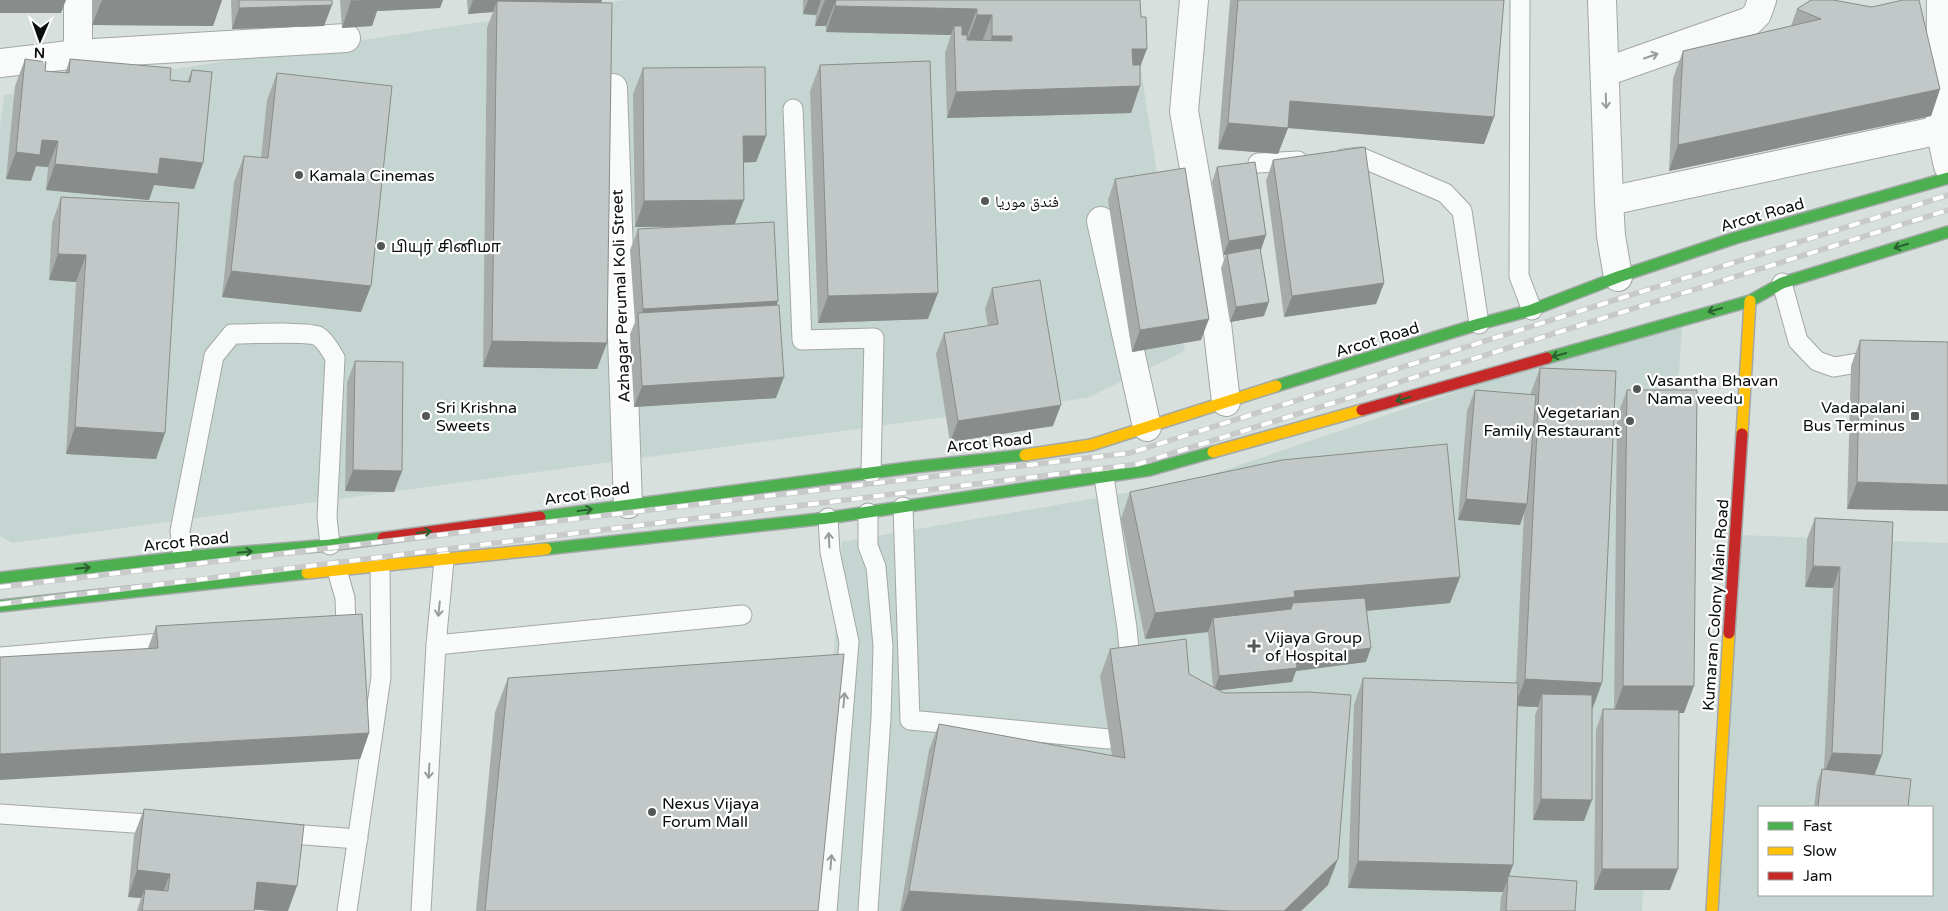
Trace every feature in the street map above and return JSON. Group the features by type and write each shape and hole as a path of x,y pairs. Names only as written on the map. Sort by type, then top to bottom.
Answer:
{"main road":[{"name":"Arcot Road","path":"0,606 63,585 184,557 330,544 1091,445 1479,324 1532,310 1618,277 1734,238 1948,178"},
{"name":"Arcot Road","path":"0,578 63,585 380,567 828,518 1149,470 1750,301 1782,283 1948,232"},
{"name":"Kumaran Colony Main Road","path":"1712,911 1750,301"},
{"path":"405,534 409,564"}],"street":[{"path":"78,0 78,54"},
{"path":"1194,0 1184,111 1209,254 1226,402"},
{"path":"1602,0 1611,236 1618,277"},
{"path":"1605,72 1750,21 1757,14 1762,0"},
{"path":"1941,0 1940,130 1948,166"},
{"path":"0,63 78,54 346,38"},
{"name":"Azhagar Perumal Koli Street","path":"612,88 628,504"},
{"path":"1609,201 1940,130"},
{"path":"1100,221 1147,427"}],"lane":[{"path":"1520,0 1519,276 1532,310"},
{"path":"794,109 802,340 874,338 871,473"},
{"path":"1258,162 1360,157 1445,193 1462,211 1479,324"},
{"path":"1782,283 1798,341 1817,361 1834,367 1891,357"},
{"path":"184,557 180,531 214,356 232,334 302,334 318,336 335,358 327,517 330,544"},
{"path":"1104,477 1127,628 1131,671"},
{"path":"903,507 910,720 1109,739"},
{"path":"868,512 868,546 876,567 883,646 881,718 868,911"},
{"path":"827,911 849,642 830,552 828,518"},
{"path":"421,911 436,645 444,560"},
{"path":"347,911 381,676 380,567"},
{"path":"316,630 346,627 345,598 337,570"},
{"path":"436,645 742,615"},
{"path":"0,657 188,641"},
{"path":"0,814 181,826"},
{"path":"260,832 358,840"}],"shaded area":[{"path":"625,0 1130,0 1185,351 1087,398 12,543 0,536 0,126 4,95"},
{"path":"1683,315 1642,911 815,911 842,542 1189,482"},
{"path":"1740,535 1948,543 1948,911 1713,911"}],"building":[{"path":"239,0 332,0 332,5 239,8"},
{"path":"836,0 1140,0 1141,17 1146,17 1147,49 1132,49 1133,65 1140,65 1140,86 956,92 954,26 962,26 962,35 967,35 967,40 1012,41 1012,36 992,36 992,15 977,15 977,9 835,6"},
{"path":"1238,0 1504,0 1494,117 1290,101 1288,128 1228,123"},
{"path":"1811,0 1833,0 1872,7 1903,0 1919,0 1940,89 1678,145 1683,51 1821,19 1797,9"},
{"path":"497,1 612,3 607,343 492,341"},
{"path":"25,59 46,62 45,71 69,73 70,59 171,68 170,80 190,82 192,70 212,72 203,163 160,158 158,174 55,164 58,141 42,140 40,155 16,152"},
{"path":"930,61 938,293 828,296 820,65"},
{"path":"765,67 766,136 743,136 744,200 644,201 643,68"},
{"path":"277,73 392,86 371,286 231,271 244,156 268,158"},
{"path":"1365,147 1384,283 1292,296 1273,160"},
{"path":"1255,162 1266,235 1229,241 1217,167"},
{"path":"1185,168 1209,319 1140,330 1115,179"},
{"path":"61,197 179,203 165,433 75,427 86,255 58,254"},
{"path":"774,222 778,301 643,309 638,229"},
{"path":"1260,248 1269,302 1236,307 1227,254"},
{"path":"1040,280 1061,405 958,421 944,333 998,324 992,288"},
{"path":"779,305 784,377 642,386 638,313"},
{"path":"1860,340 1948,342 1948,485 1857,482"},
{"path":"355,361 403,362 402,471 353,470"},
{"path":"1540,368 1616,371 1602,683 1525,679"},
{"path":"1475,390 1536,395 1527,504 1466,499"},
{"path":"1627,390 1697,390 1694,686 1623,686"},
{"path":"1447,444 1460,577 1294,591 1295,597 1155,613 1130,492 1282,460"},
{"path":"1815,518 1893,522 1882,755 1832,753 1840,567 1813,566"},
{"path":"1365,598 1371,648 1296,657 1297,668 1219,676 1213,618 1291,609 1293,603"},
{"path":"362,614 369,733 0,754 0,657 158,648 156,626"},
{"path":"1186,639 1189,674 1224,693 1309,692 1351,695 1338,859 1284,911 1231,911 909,891 939,724 1125,758 1110,649"},
{"name":"Nexus Vijaya Forum Mall","path":"844,654 818,911 485,911 508,678"},
{"path":"1363,678 1518,683 1513,865 1358,861"},
{"path":"1542,694 1592,695 1592,800 1541,799"},
{"path":"1603,709 1679,710 1678,869 1602,869"},
{"path":"1822,769 1911,779 1908,806 1818,806"},
{"path":"144,809 304,825 297,886 257,882 254,911 142,911 145,889 168,891 170,874 137,870"},
{"path":"1508,876 1577,881 1575,911 1506,911"}],"railway":[{"path":"0,587 1130,453 1948,195"},
{"path":"0,604 1138,464 1948,210"}],"traffic: fast":[{"path":"1276,386 1479,324 1532,310 1618,277 1735,238 1948,178"},
{"path":"1547,358 1750,301 1782,283 1948,232"},
{"path":"546,549 828,518 1149,470 1213,452"},
{"path":"540,517 915,467 1025,455"},
{"path":"0,578 183,557 330,545 383,538"},
{"path":"0,606 307,573"}],"traffic: slow":[{"path":"1742,434 1750,301"},
{"path":"1025,455 1091,445 1276,386"},
{"path":"1213,452 1362,410"},
{"path":"307,573 546,549"},
{"path":"1712,911 1729,633"}],"traffic: jam":[{"path":"1362,410 1547,358"},
{"path":"1729,633 1742,434"},
{"path":"383,538 540,517"}],"place":[{"name":"Kamala Cinemas","path":"299,175"},
{"name":"فندق موريا","path":"985,201"},
{"name":"பியுர் சினிமா","path":"381,246"},
{"name":"Vasantha Bhavan Nama veedu","path":"1637,389"},
{"name":"Sri Krishna Sweets","path":"426,416"},
{"name":"Vadapalani Bus Terminus","path":"1915,416"},
{"name":"Vegetarian Family Restaurant","path":"1630,421"},
{"name":"Vijaya Group of Hospital","path":"1254,646"},
{"name":"Nexus Vijaya Forum Mall","path":"652,812"}]}
